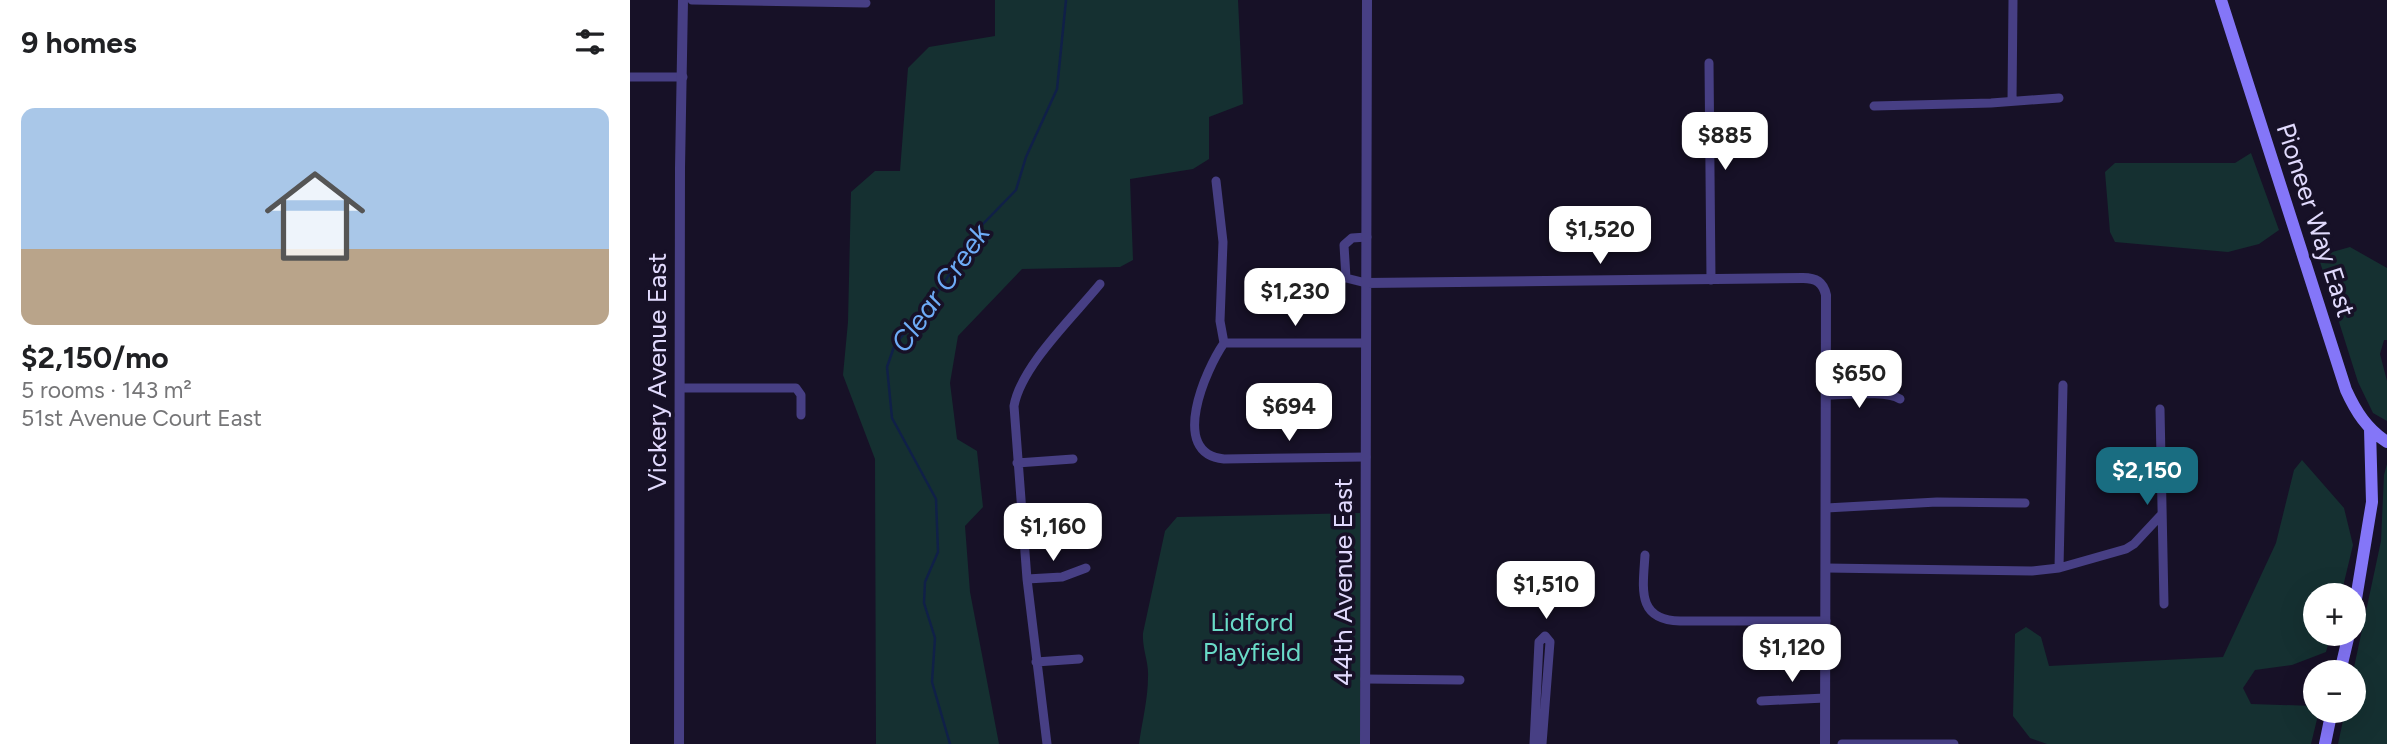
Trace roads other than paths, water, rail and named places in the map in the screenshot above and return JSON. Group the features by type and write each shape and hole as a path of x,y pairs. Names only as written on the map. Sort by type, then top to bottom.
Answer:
{"main road":[{"name":"Pioneer Way East","path":"2221,0 2346,390 2370,429 2387,442"},
{"path":"2359,583 2372,502 2370,429"},
{"path":"2325,744 2329,723"}],"street":[{"name":"Vickery Avenue East","path":"679,744 683,0"},
{"path":"692,0 866,3"},
{"name":"44th Avenue East","path":"1365,744 1367,0"},
{"path":"2011,101 2013,0"},
{"path":"1709,64 1711,280"},
{"path":"630,77 683,77"},
{"path":"1874,106 2059,98"},
{"path":"1216,181 1223,242 1220,321 1224,343 1210,365 1197,401 1197,438 1203,451 1212,457 1224,459 1366,457"},
{"path":"1367,237 1352,239 1344,245 1346,278 1366,283 1813,278 1821,283 1826,295 1825,744"},
{"path":"1046,744 1027,579 1014,406 1019,386 1048,346 1100,284"},
{"path":"1224,343 1366,343"},
{"path":"2059,568 2063,385"},
{"path":"680,388 796,388 801,395 800,415"},
{"path":"1826,396 1886,395 1900,399"},
{"path":"2161,409 2164,604"},
{"path":"1017,463 1073,460"},
{"path":"1826,508 1937,502 2025,503"},
{"path":"1826,568 2032,571 2059,568 2126,549 2162,514"},
{"path":"1644,555 1643,597 1653,613 1661,619 1826,621"},
{"path":"1027,579 1062,577 1087,568"},
{"path":"1534,744 1539,642 1545,636 1550,642 1542,744"},
{"path":"1036,662 1079,659"},
{"path":"1365,679 1460,680"},
{"path":"1761,701 1825,698"},
{"path":"1842,744 1954,744"}],"waterway":[{"name":"Clear Creek","path":"950,744 932,682 935,638 924,603 925,582 938,552 936,499 892,418 887,367 895,344 928,307 980,227 1016,190 1026,157 1057,89 1066,0"}],"park label":[{"name":"Lidford Playfield","path":"1252,637"}]}
